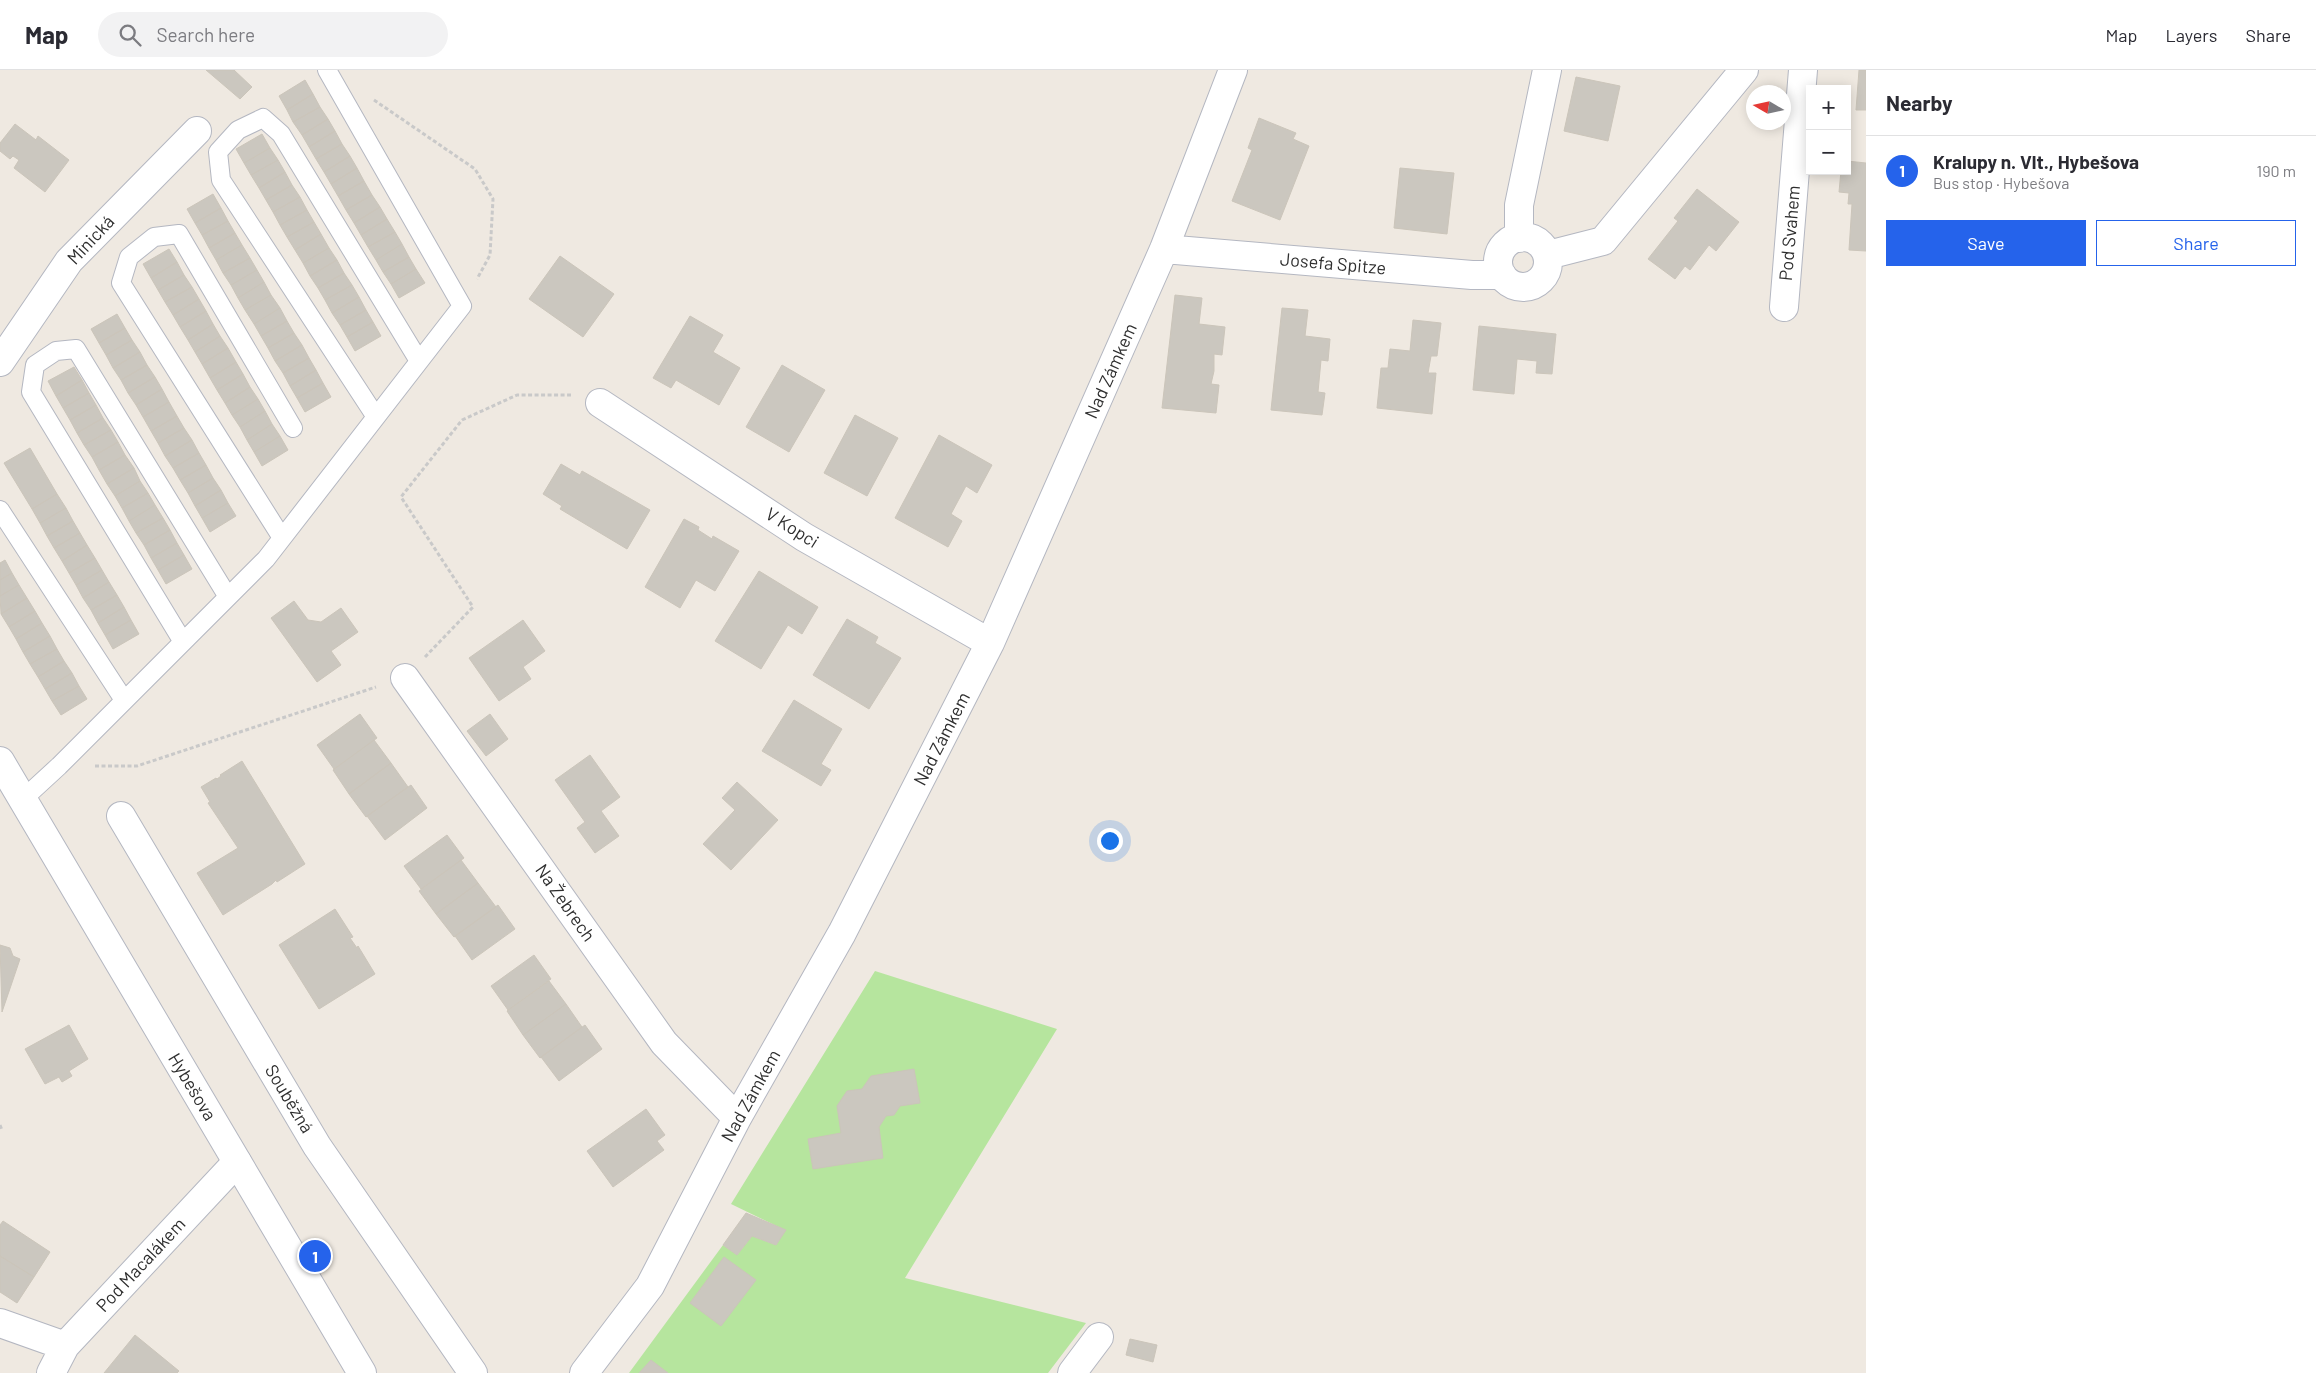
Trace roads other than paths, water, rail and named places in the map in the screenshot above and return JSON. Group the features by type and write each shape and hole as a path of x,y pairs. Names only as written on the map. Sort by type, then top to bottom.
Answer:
{"street":[{"name":"Nad Zámkem","path":"584,1373 650,1286 737,1118 842,933 990,643 1164,249 1233,70"},
{"path":"1519,238 1519,205 1547,70"},
{"path":"1548,255 1603,240 1744,70"},
{"name":"Pod Svahem","path":"1784,307 1803,70"},
{"name":"Minická","path":"0,362 69,261 197,131"},
{"path":"1527,237 1540,243 1548,255 1547,270 1539,281 1526,287 1512,285 1502,275 1498,261 1502,248 1513,239 1527,237"},
{"name":"Josefa Spitze","path":"1164,249 1472,275 1502,275"},
{"name":"V Kopci","path":"600,403 804,537 990,643"},
{"name":"Na Žebrech","path":"405,678 664,1043 737,1118"},
{"path":"0,761 22,800"},
{"name":"Hybešova","path":"22,800 362,1373"},
{"name":"Souběžná","path":"121,816 317,1146 473,1373"},
{"name":"Pod Macalákem","path":"50,1373 65,1346 236,1162"},
{"path":"0,1323 65,1346"},
{"path":"1072,1373 1099,1337"}],"lane":[{"path":"22,800 59,766 266,559 462,306 328,70"},
{"path":"376,417 221,180 218,152 238,130 263,118 281,134 420,361"},
{"path":"282,538 122,283 129,257 154,237 179,234 293,428"},
{"path":"183,642 31,392 35,365 56,351 76,349 228,597"},
{"path":"0,510 124,700"}],"place":[{"name":"Kralupy n. Vlt., Hybešova","path":"315,1256"}]}
